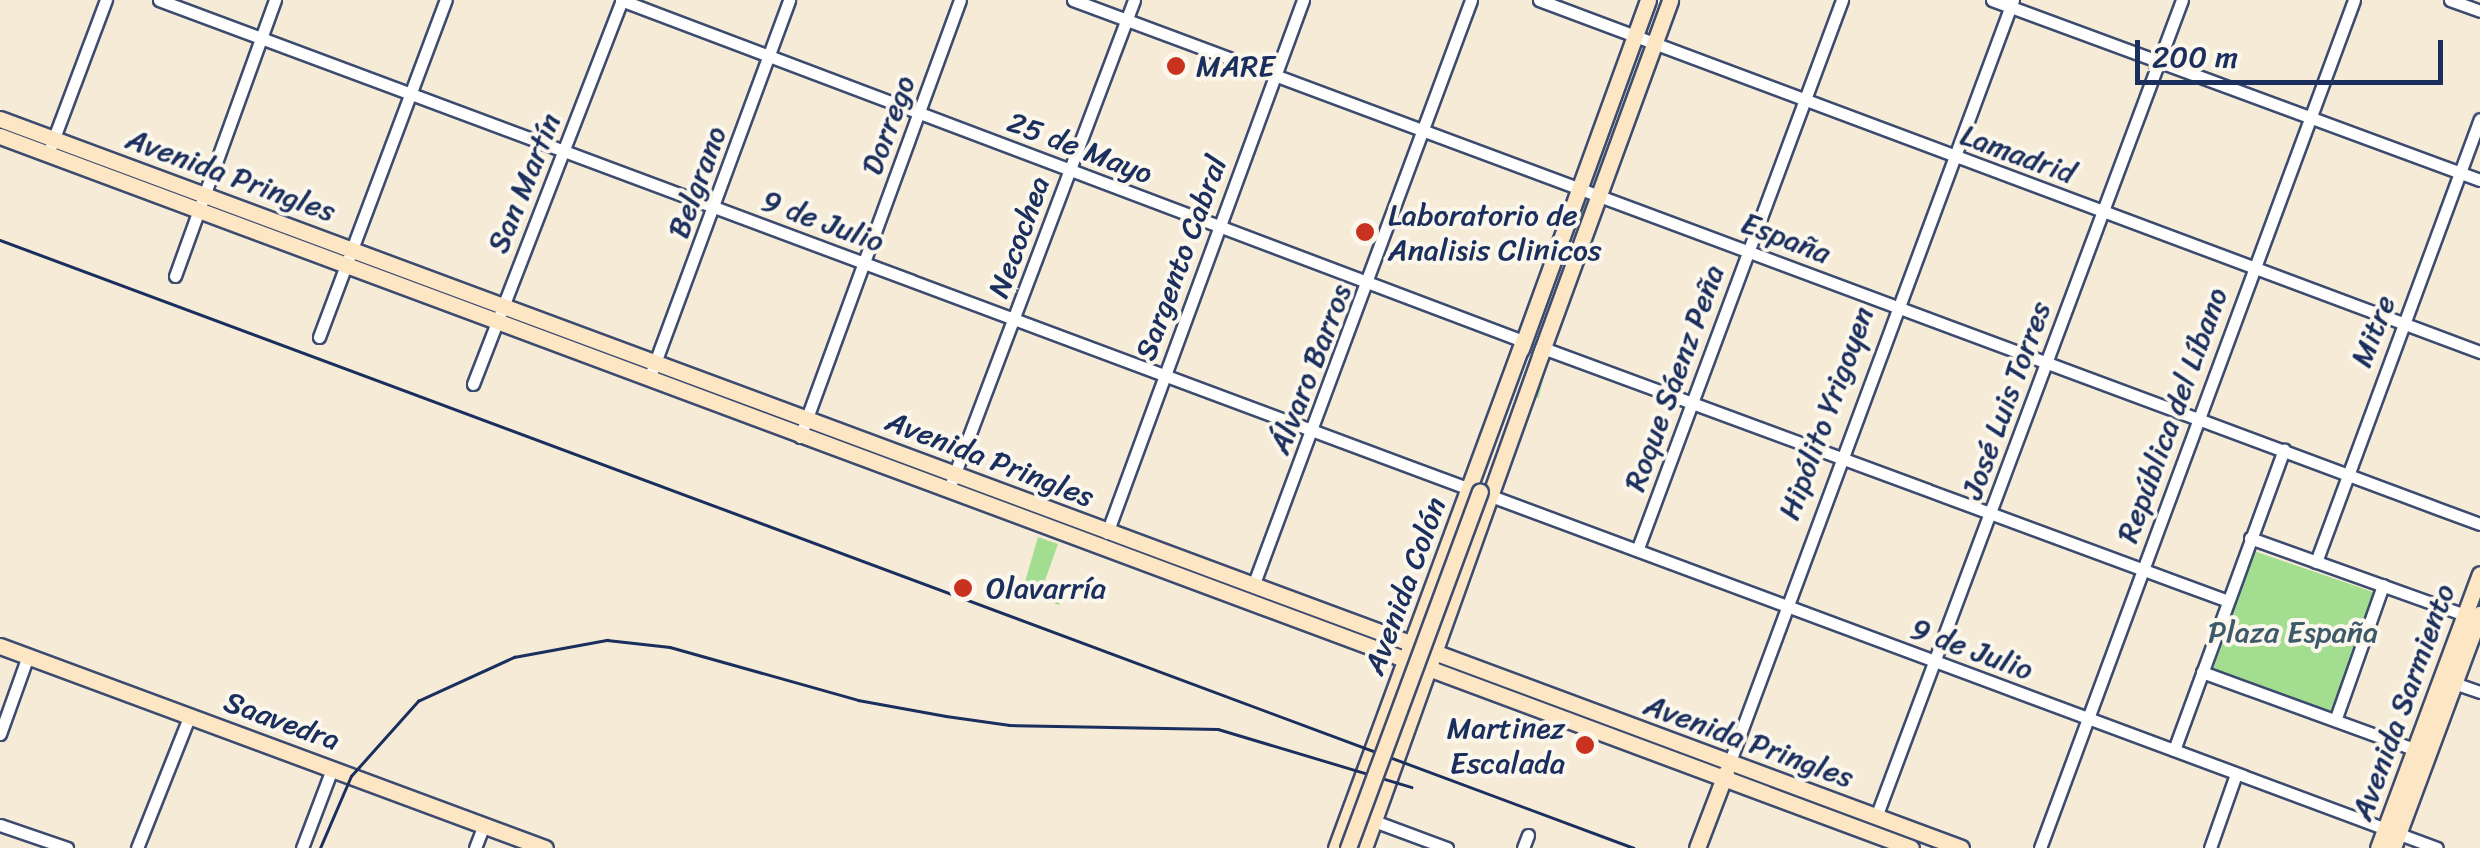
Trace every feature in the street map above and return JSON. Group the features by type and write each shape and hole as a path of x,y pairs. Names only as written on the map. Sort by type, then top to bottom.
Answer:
{"main road":[{"name":"Avenida Colón","path":"1364,848 1433,662 1523,341 1648,0"},
{"name":"Avenida Colón","path":"1336,848 1409,654 1543,348 1670,0"},
{"name":"Avenida Pringles","path":"0,119 51,146 203,204 346,266 800,437 951,481 1253,586 1409,654"},
{"name":"Avenida Pringles","path":"0,136 51,146"},
{"name":"Avenida Pringles","path":"203,204 351,248 805,418 951,481 1726,772 1911,848"},
{"name":"Avenida Colón","path":"1348,848 1481,492"},
{"name":"Avenida Sarmiento","path":"2378,848 2392,837 2473,614 2480,574"},
{"name":"Saavedra","path":"0,646 545,848"},
{"name":"Avenida Pringles","path":"1726,772 1876,817 1961,848"},
{"name":"Hipólito Yrigoyen","path":"1697,848 1726,772"}],"street":[{"path":"51,146 106,0"},
{"name":"9 de Julio","path":"159,0 1164,376 1638,548 1937,664 2174,750 2392,837 2437,848"},
{"path":"175,276 275,0"},
{"path":"319,337 446,0"},
{"name":"25 de Mayo","path":"622,0 1523,341"},
{"name":"San Martín","path":"474,384 622,0"},
{"name":"Belgrano","path":"649,380 789,0"},
{"name":"Dorrego","path":"800,437 960,0"},
{"name":"España","path":"1073,0 2480,524"},
{"name":"Necochea","path":"951,481 1134,0"},
{"name":"Sargento Cabral","path":"1107,533 1303,0"},
{"name":"Álvaro Barros","path":"1253,586 1370,284 1471,0"},
{"name":"Lamadrid","path":"1539,0 2480,352"},
{"name":"Roque Sáenz Peña","path":"1638,548 1842,0"},
{"path":"1992,0 2011,3 2480,180"},
{"name":"José Luis Torres","path":"1876,817 1937,664 2182,0"},
{"name":"República del Líbano","path":"2040,848 2354,0"},
{"path":"2450,0 2480,11"},
{"name":"Hipólito Yrigoyen","path":"1726,772 1838,457 2011,3"},
{"name":"Mitre","path":"2316,562 2480,119"},
{"path":"1543,348 2228,600"},
{"path":"2174,750 2284,450"},
{"path":"2250,538 2473,614"},
{"path":"2336,718 2383,585"},
{"path":"0,734 28,656"},
{"path":"2202,672 2421,752"},
{"path":"2447,681 2480,692"},
{"path":"137,848 188,716"},
{"path":"302,848 332,769"},
{"path":"2210,848 2236,774"},
{"path":"1374,820 1447,848"},
{"path":"0,825 66,848"},
{"path":"476,848 484,825"}],"green space":[{"path":"1583,203 1587,204 1538,398 1535,397"},
{"path":"1038,537 1058,544 1042,589 1062,596 1059,605 1031,595 1025,582"},
{"name":"Plaza España","path":"2254,551 2373,592 2332,712 2213,671"}],"railway":[{"path":"0,240 1634,848"},
{"path":"320,848 351,776 418,701 514,657 607,640 670,647 858,700 946,716 1009,725 1218,729 1411,787"}],"place":[{"name":"MARE","path":"1176,66"},
{"name":"Laboratorio de Analisis Clinicos","path":"1365,232"},
{"name":"Olavarría","path":"963,588"},
{"name":"Martinez Escalada","path":"1585,745"}]}
